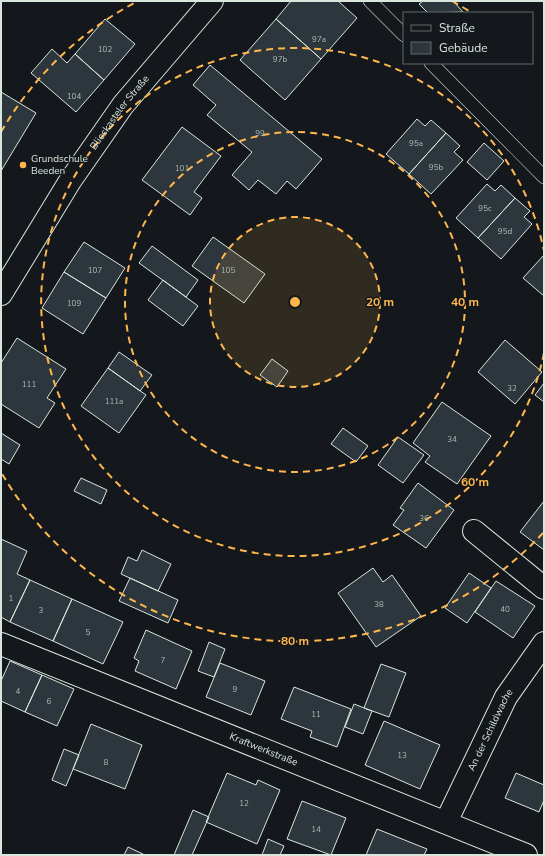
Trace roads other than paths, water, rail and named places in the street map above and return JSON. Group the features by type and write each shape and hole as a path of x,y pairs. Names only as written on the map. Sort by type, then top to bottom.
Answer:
{"street":[{"name":"Blieskasteler Straße","path":"1,294 70,181 123,105 212,1"},
{"path":"474,531 544,588"},
{"name":"An der Schildwache","path":"446,822 506,697 544,643"},
{"name":"Kraftwerkstraße","path":"1,644 526,855"}],"lane":[{"path":"370,1 403,35"},
{"path":"432,64 544,177"}],"place":[{"name":"Grundschule Beeden","path":"23,165"}]}
